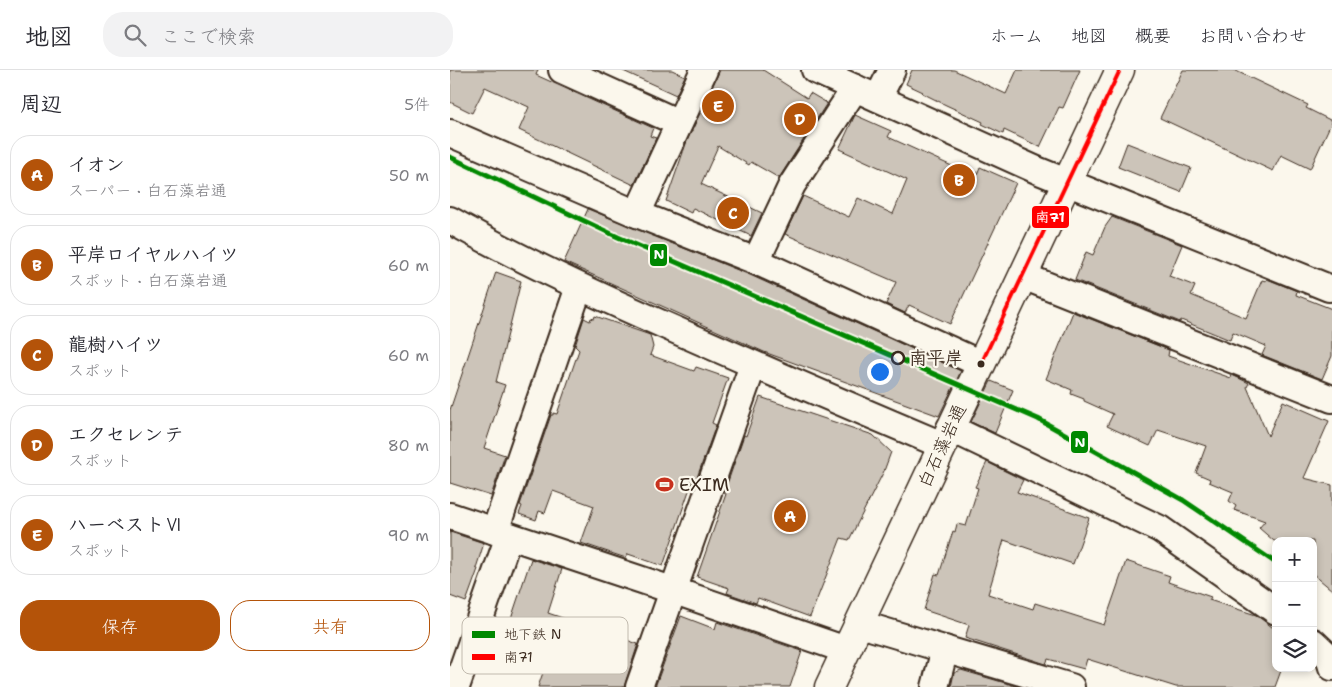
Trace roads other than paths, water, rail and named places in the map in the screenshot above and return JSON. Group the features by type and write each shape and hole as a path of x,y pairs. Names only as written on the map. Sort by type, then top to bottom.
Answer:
{"main road":[{"name":"白石藻岩通","path":"829,687 1120,70"}],"street":[{"path":"562,70 679,123"},
{"path":"637,214 704,70"},
{"path":"815,70 1067,183 1328,288"},
{"path":"756,261 792,185 867,93 892,70"},
{"path":"450,133 637,214 756,261 981,364"},
{"path":"450,220 579,287 754,365 946,437 1160,530 1272,608"},
{"path":"1023,276 1332,399"},
{"path":"477,617 579,287"},
{"path":"639,687 672,590 754,365"},
{"path":"450,516 846,650"},
{"path":"860,624 1071,687"},
{"path":"1317,646 1329,657 1332,667"},
{"path":"935,687 945,649"},
{"path":"456,687 462,667"},
{"path":"1329,687 1332,676"}],"metro line":[{"name":"N","path":"450,157 618,237 1038,419 1183,500 1272,560"}],"place":[{"name":"ハーベストⅥ","path":"718,106"},
{"name":"エクセレンテ","path":"800,119"},
{"name":"平岸ロイヤルハイツ","path":"959,180"},
{"name":"龍樹ハイツ","path":"733,213"},
{"name":"南平岸","path":"898,358"},
{"name":"EXIM","path":"665,485"},
{"name":"イオン","path":"790,516"}]}
